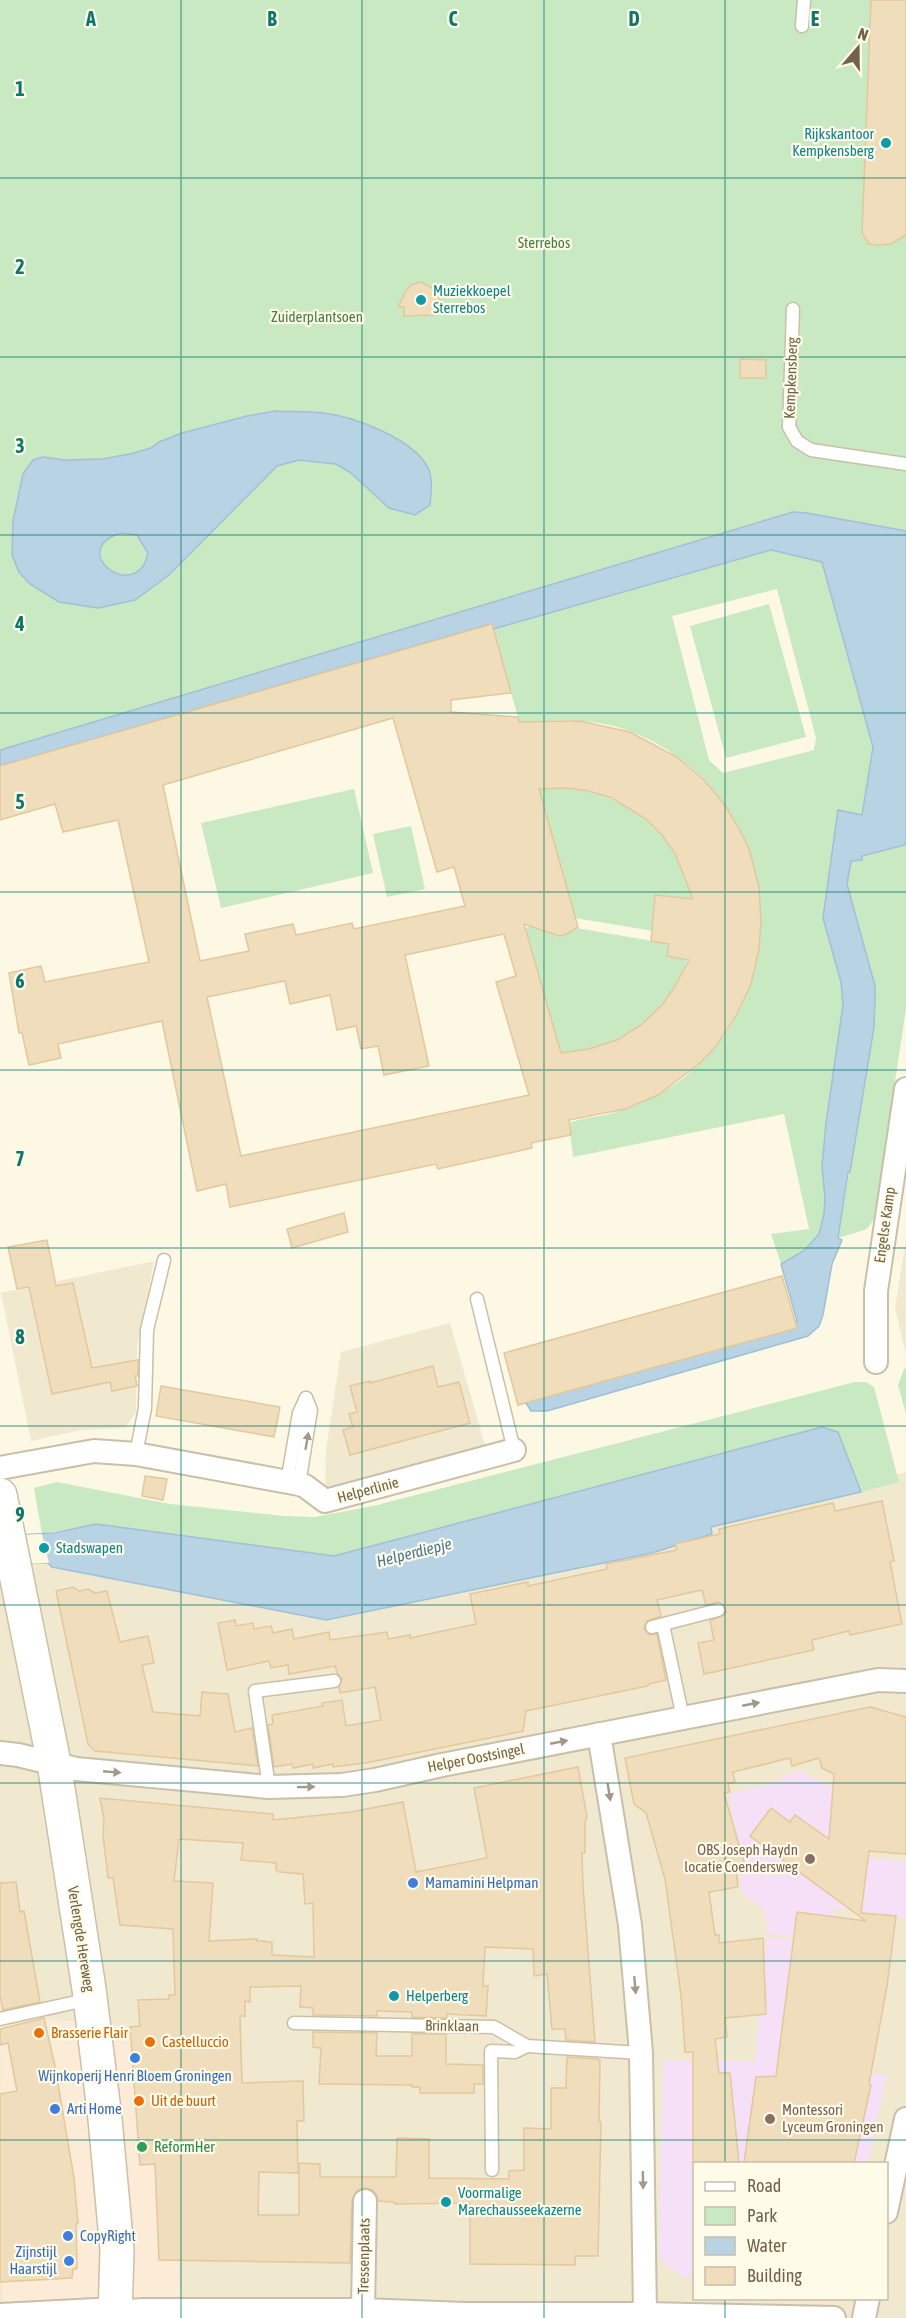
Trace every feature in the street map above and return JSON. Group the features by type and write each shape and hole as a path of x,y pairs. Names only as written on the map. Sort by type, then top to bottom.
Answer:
{"main road":[{"name":"Verlengde Hereweg","path":"0,1495 54,1763 90,1999 105,2119 117,2250 115,2315"}],"street":[{"name":"Engelse Kamp","path":"876,1362 876,1290 896,1216 906,1089"},
{"name":"Helperlinie","path":"0,1468 94,1450 136,1454 293,1483 325,1502 514,1450"},
{"name":"Helper Oostsingel","path":"0,1753 76,1769 269,1787 316,1787 375,1780 878,1680 906,1681"},
{"path":"599,1734 630,1925 641,2053 645,2314"},
{"path":"888,2203 906,2119"},
{"name":"Tressenplaats","path":"363,2310 365,2201"},
{"path":"864,2318 868,2300"},
{"path":"0,2318 363,2310 465,2314 645,2314 834,2318"}],"lane":[{"path":"802,26 804,0"},
{"name":"Kempkensberg","path":"793,309 789,428 797,441 811,450 906,464"},
{"path":"136,1454 146,1408 147,1330 164,1260"},
{"name":"Helperlinie","path":"477,1299 514,1450"},
{"path":"306,1398 311,1410 293,1483 299,1413 306,1398"},
{"path":"682,1718 658,1626 718,1610"},
{"path":"269,1787 255,1691 334,1681"},
{"path":"0,2019 90,1999"},
{"name":"Brinklaan","path":"294,2024 494,2027 527,2046 641,2053"},
{"path":"492,2170 491,2051 515,2052 527,2046"}],"shaded area":[{"path":"906,1239 906,1354 895,1308"},
{"path":"154,1261 137,1348 136,1412 125,1428 80,1430 31,1441 1,1293"},
{"path":"450,1323 486,1449 337,1489 325,1487 326,1449 341,1352"},
{"path":"906,1472 906,2318 0,2318 0,1568 845,1486"},
{"name":"OBS Joseph Haydn locatie Coendersweg","path":"798,1771 849,1794 858,1856 906,1862 906,1918 835,1908 831,1943 768,1934 764,1909 742,1894 730,1794 783,1780 785,1775"},
{"name":"Montessori Lyceum Groningen","path":"767,1937 830,1945 810,2067 887,2075 868,2162 693,2162 693,2277 683,2277 662,2263 659,2254 663,2060 755,2061"},
{"path":"0,2014 169,2031 181,2318 2,2318"}],"green space":[{"name":"Sterrebos","path":"0,0 906,0 906,531 793,512 0,750"},
{"path":"772,550 822,562 873,747 862,815 838,811 823,918 841,982 843,1005 822,1166 824,1214 819,1234 805,1250 781,1264 771,1234 809,1229 784,1114 573,1157 569,1123 620,1111 661,1093 689,1073 726,1032 750,986 760,936 758,886 744,838 717,795 680,759 632,732 618,727 590,722 562,721 520,724 493,629","holes":["777,589 816,738 814,750 723,773 709,760 672,616"]},
{"path":"769,604 806,737 726,758 690,626"},
{"path":"567,788 613,799 632,809 664,837 676,855 692,900 671,934 575,918 539,789"},
{"path":"354,789 373,873 221,908 201,823"},
{"path":"411,826 425,889 387,897 373,834"},
{"path":"906,840 906,1009 874,1219 867,1229 838,1238 874,1027 875,986 847,884 851,860 862,860 861,857 905,845"},
{"path":"543,922 669,944 687,959 684,979 655,1017 633,1036 564,1063 525,928"},
{"path":"906,1368 906,1414 898,1385"},
{"path":"855,1382 866,1382 874,1387 899,1482 861,1492 838,1432 822,1427 334,1556 96,1524 42,1534 34,1488 57,1482 170,1504 315,1517 373,1506"}],"water":[{"path":"276,411 323,413 350,419 382,431 421,457 430,472 430,505 415,515 389,508 351,473 336,464 299,460 277,466 169,575 135,600 98,608 59,602 30,584 19,572 12,555 13,521 23,474 33,460 43,457 65,460 103,459 130,454 151,448 159,442 182,433","holes":["121,533 137,535 148,553 142,568 132,574 120,574 109,569 102,561 100,551 105,541"]},
{"path":"793,512 906,531 906,840 905,845 862,856 862,860 851,861 847,884 875,986 874,1027 838,1238 842,1240 832,1264 823,1315 819,1326 808,1336 547,1411 531,1411 522,1397 797,1321 781,1264 805,1250 819,1234 824,1214 822,1166 843,1005 841,982 823,918 838,810 862,815 873,747 822,562 771,550 493,629 491,624 0,766 0,750"},
{"name":"Helperdiepje","path":"822,1427 838,1432 861,1492 711,1527 712,1534 652,1553 326,1620 52,1567 48,1563 0,1565 0,1536 54,1533 96,1524 334,1556"}],"pier":[{"path":"42,1534 49,1563 0,1565 0,1536"}],"building":[{"name":"Rijkskantoor Kempkensberg","path":"871,0 906,0 906,235 891,244 878,245 869,244 862,233"},
{"name":"Muziekkoepel Sterrebos","path":"421,282 434,289 443,306 437,306 437,315 404,316 404,307 398,307 406,291 411,285"},
{"path":"740,359 766,360 766,378 740,378"},
{"path":"492,624 511,693 451,700 451,712 518,717 519,722 580,721 630,732 677,757 704,780 725,805 743,836 750,852 759,887 761,922 759,949 751,984 736,1016 716,1046 701,1062 658,1095 625,1109 569,1120 571,1135 531,1143 532,1148 438,1169 436,1164 230,1207 226,1184 197,1191 162,1021 58,1044 61,1058 29,1065 22,1033 19,1033 9,973 41,966 45,982 149,962 118,820 63,832 55,804 0,820 0,766","holes":["393,718 437,872 454,867 465,906 354,929 352,923 296,935 293,924 245,934 249,951 200,961 163,785","567,788 589,791 612,798 646,819 675,853 693,899 655,895 651,941 669,944 667,956 689,960 662,1005 641,1025 617,1040 589,1049 561,1053 524,924 559,936 578,927 539,789","504,934 516,976 496,982 529,1095 241,1156 207,997 285,981 290,1004 330,995 337,1030 356,1026 361,1049 378,1046 384,1075 429,1066 405,955"]},
{"path":"344,1213 348,1232 292,1248 287,1229"},
{"path":"47,1240 56,1286 73,1283 92,1368 138,1360 138,1376 135,1376 137,1386 112,1391 110,1382 52,1394 29,1287 17,1289 8,1247"},
{"path":"782,1276 797,1328 518,1405 504,1353"},
{"path":"433,1366 438,1387 459,1382 470,1423 350,1455 343,1430 353,1427 349,1414 357,1412 350,1386"},
{"path":"161,1386 280,1407 274,1437 156,1416"},
{"path":"145,1476 167,1479 163,1500 142,1496"},
{"path":"882,1501 894,1561 890,1562 902,1624 850,1635 849,1631 812,1640 814,1650 704,1674 698,1643 714,1640 710,1621 724,1615 726,1612 724,1605 717,1602 706,1605 702,1590 657,1600 661,1616 647,1621 644,1628 649,1635 657,1634 666,1680 648,1684 648,1686 526,1711 523,1731 366,1763 333,1767 333,1764 313,1768 313,1764 293,1768 292,1764 274,1767 268,1725 273,1724 272,1715 323,1706 322,1703 342,1700 346,1726 381,1720 375,1687 340,1693 339,1687 342,1679 335,1666 289,1674 288,1665 271,1668 269,1661 227,1670 218,1623 235,1620 236,1626 253,1623 254,1629 271,1626 273,1633 292,1629 294,1639 329,1632 330,1640 387,1632 388,1639 410,1635 410,1638 476,1624 470,1594 528,1582 528,1586 607,1569 606,1564 677,1550 675,1544 720,1534 719,1529 833,1503 835,1511"},
{"path":"73,1587 79,1591 88,1589 95,1593 107,1591 120,1642 148,1636 154,1663 142,1665 153,1712 200,1716 202,1692 228,1694 235,1732 252,1728 258,1766 95,1751 88,1744 56,1591"},
{"path":"870,1707 906,1717 906,1854 869,1851 861,1913 896,1916 887,1986 869,2084 871,2085 854,2162 744,2162 756,2077 776,2076 797,1912 866,1921 750,1836 771,1808 790,1822 795,1815 829,1839 834,1774 822,1768 819,1758 792,1766 790,1758 733,1772 735,1782 728,1784 730,1792 724,1793 746,1869 736,1870 738,1887 709,1892 715,1935 719,1935 719,1943 763,1938 766,2014 725,2018 727,2037 715,2039 719,2073 730,2073 739,2162 693,2162 693,2052 685,2052 681,1995 665,1879 646,1813 634,1804 625,1758"},
{"path":"578,1767 587,1817 585,1853 582,1853 583,1886 595,2042 566,2040 565,2029 552,2029 547,1974 534,1976 533,1949 485,1947 483,1986 488,1986 486,2016 447,2014 447,2018 412,2017 412,2012 379,2011 377,2011 377,2016 313,2015 313,2008 300,2007 301,1986 250,1987 250,2002 245,2001 245,2016 240,2016 242,2083 303,2081 304,2121 297,2121 298,2173 259,2172 258,2215 299,2215 299,2163 320,2164 320,2177 396,2177 397,2138 429,2139 429,2178 509,2179 509,2171 524,2170 524,2128 551,2129 551,2088 566,2088 567,2057 597,2059 600,2060 599,2121 601,2122 598,2256 575,2256 575,2265 470,2264 470,2203 395,2204 378,2201 377,2195 372,2190 365,2188 358,2190 352,2200 350,2263 159,2260 155,2164 140,2165 130,2027 140,2026 138,2000 169,1999 169,1995 175,1995 173,1929 120,1925 113,1878 108,1878 103,1835 104,1819 100,1798 273,1814 273,1820 351,1812 403,1802 416,1872 487,1858 474,1788","holes":["179,1839 243,1843 241,1860 276,1863 276,1870 279,1872 303,1874 305,1904 313,1903 314,1957 272,1955 272,1942 257,1941 257,1939 209,1941 213,1883 174,1881"]},
{"path":"16,1882 20,1912 24,1911 40,2002 3,2010 0,1995 0,1883"},
{"path":"44,2018 55,2066 74,2178 78,2223 76,2224 77,2269 73,2269 72,2278 0,2282 0,2094 17,2091 8,2043 0,2045 0,2029"},
{"path":"313,2032 377,2033 376,2056 412,2056 412,2034 446,2034 446,2064 483,2065 483,2084 474,2084 474,2093 420,2093 420,2087 412,2087 412,2085 319,2084 321,2048 313,2047"}],"place":[{"name":"Rijkskantoor Kempkensberg","path":"886,143"},
{"name":"Muziekkoepel Sterrebos","path":"421,300"},
{"name":"Stadswapen","path":"44,1548"},
{"name":"OBS Joseph Haydn locatie Coendersweg","path":"810,1859"},
{"name":"Mamamini Helpman","path":"413,1883"},
{"name":"Helperberg","path":"394,1996"},
{"name":"Brasserie Flair","path":"39,2033"},
{"name":"Castelluccio","path":"150,2042"},
{"name":"Wijnkoperij Henri Bloem Groningen","path":"135,2058"},
{"name":"Uit de buurt","path":"139,2101"},
{"name":"Arti Home","path":"55,2109"},
{"name":"Montessori Lyceum Groningen","path":"770,2119"},
{"name":"ReformHer","path":"142,2147"},
{"name":"Voormalige Marechausseekazerne","path":"446,2202"},
{"name":"CopyRight","path":"68,2236"},
{"name":"Zijnstijl Haarstijl","path":"69,2261"}],"park label":[{"name":"Zuiderplantsoen","path":"317,317"}]}
